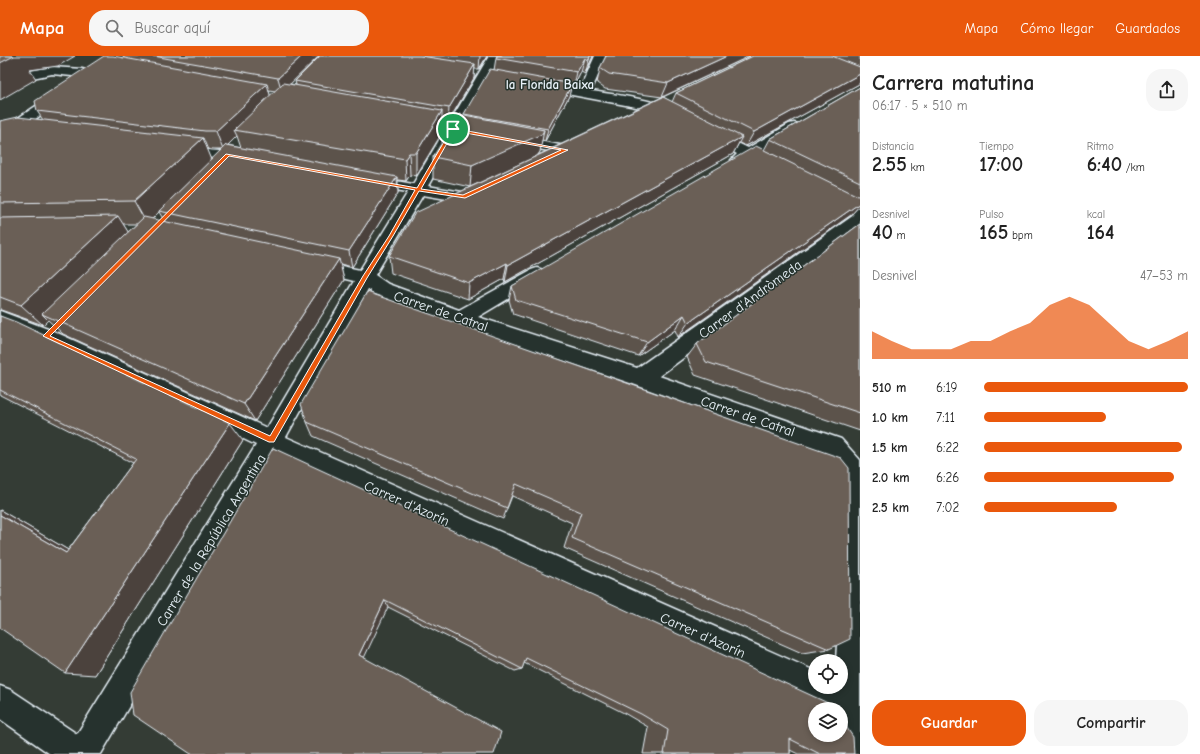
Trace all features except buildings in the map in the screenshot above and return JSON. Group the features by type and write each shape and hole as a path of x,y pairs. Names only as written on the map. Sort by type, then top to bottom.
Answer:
{"street":[{"path":"584,93 601,56"},
{"path":"23,76 52,70 66,70 85,77"},
{"name":"Carrer de la República Argentina","path":"83,754 271,440 364,277 391,236 487,70"},
{"path":"4,129 15,114 85,77"},
{"path":"4,129 85,77"},
{"path":"525,82 656,107 684,121"},
{"path":"656,107 671,100"},
{"path":"727,166 807,120"},
{"path":"4,129 27,133"},
{"path":"698,129 783,172"},
{"path":"498,137 565,150 545,159"},
{"path":"164,148 212,155 233,150 260,161"},
{"path":"215,168 233,150"},
{"path":"353,178 464,197 491,184"},
{"path":"818,190 860,212"},
{"name":"Carrer d'Andròmeda","path":"640,378 860,219"},
{"name":"Carrer de Catral","path":"299,263 364,277 381,289 460,318 640,378 833,446 860,475"},
{"path":"460,318 549,267"},
{"name":"Carrer d'Azorín","path":"0,318 52,331 271,440 808,682"},
{"path":"850,754 855,704 850,682 860,475"},
{"name":"Carrer d'Azorín","path":"833,694 855,704"},
{"path":"0,701 78,754"}],"district":[{"name":"la Florida Baixa","path":"550,84"}],"route":[{"path":"453,129 418,190 228,155 46,336 271,440 364,277 391,236 418,190 464,197 565,150 453,129"}]}
